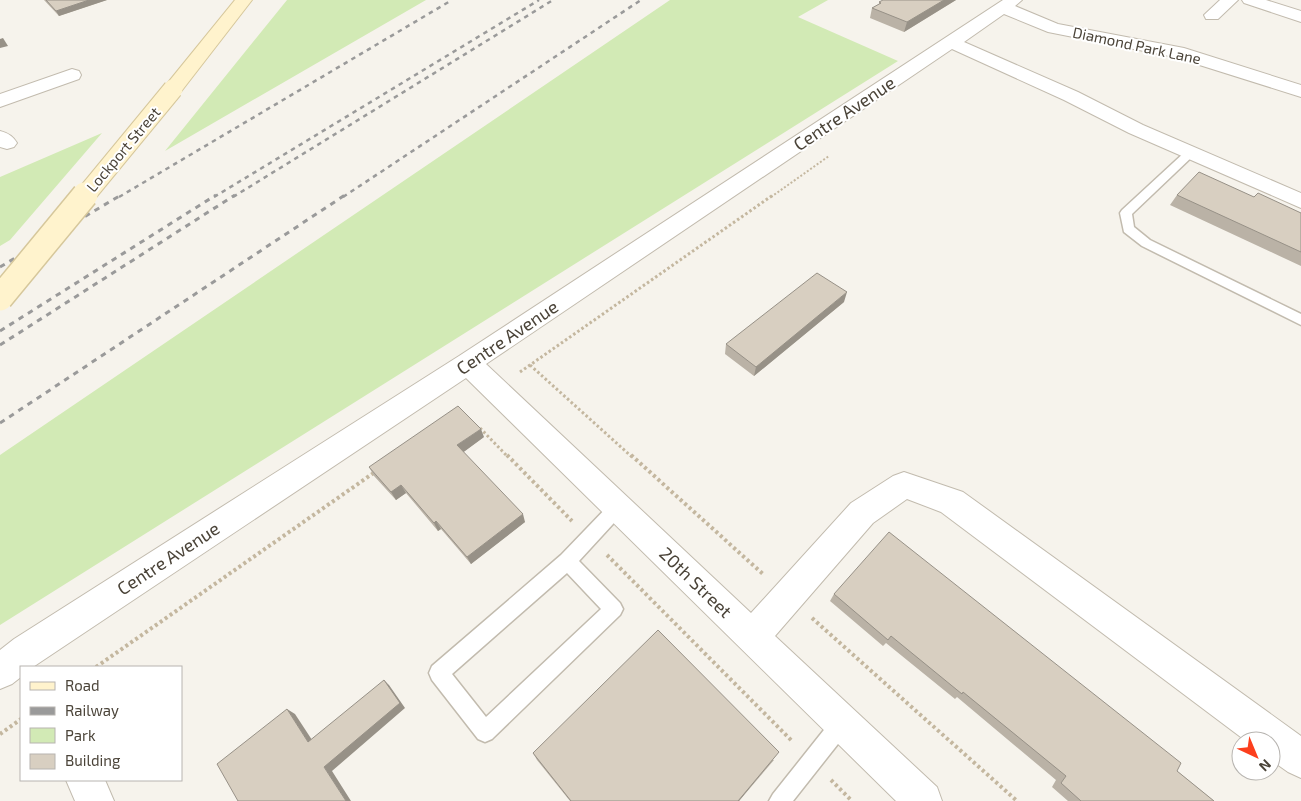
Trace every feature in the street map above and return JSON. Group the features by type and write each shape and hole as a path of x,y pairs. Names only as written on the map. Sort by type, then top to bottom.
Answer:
{"street":[{"name":"Lockport Street","path":"0,298 244,0"},
{"path":"1212,15 1230,0"},
{"path":"1250,0 1301,17"},
{"name":"Centre Avenue","path":"0,672 30,659 468,363 1008,4"},
{"name":"Diamond Park Lane","path":"1008,4 1054,28 1178,52 1301,90"},
{"path":"950,42 1021,72 1136,129 1301,201"},
{"path":"0,101 72,75"},
{"name":"20th Street","path":"468,363 923,801"},
{"path":"752,636 862,513 904,485 952,502 1301,759"},
{"path":"85,781 95,801"}],"lane":[{"path":"1190,153 1126,213 1128,229 1146,243 1301,320"},
{"path":"567,561 614,609 485,732 439,673 567,561 618,507"},
{"path":"780,801 842,723"}],"path":[{"path":"495,389 829,156"},
{"path":"477,426 852,801"},
{"path":"97,666 381,468"},
{"path":"0,734 20,721"}],"green space":[{"path":"287,0 426,0 165,151"},
{"path":"670,0 828,0 798,17 898,61 0,625 0,455"},
{"path":"102,133 10,240 0,246 0,177"}],"building":[{"path":"46,0 89,0 56,11"},
{"path":"883,0 944,0 907,22 872,8"},
{"path":"1199,172 1254,197 1258,193 1301,213 1301,252 1177,195"},
{"path":"817,273 847,292 756,367 726,344"},
{"path":"458,406 481,429 457,445 523,514 467,557 401,485 391,492 369,467"},
{"path":"889,532 1181,763 1177,771 1214,801 1081,801 1061,783 1066,776 891,636 888,640 834,594"},
{"path":"658,630 779,752 738,801 571,801 533,753"},
{"path":"384,680 400,703 324,767 346,801 238,801 217,764 287,709 308,742"}],"railway":[{"path":"119,197 452,0"},
{"path":"214,197 539,0"},
{"path":"233,197 553,0"},
{"path":"343,197 641,0"},
{"path":"0,267 121,195"},
{"path":"0,331 216,195"},
{"path":"0,345 235,195"},
{"path":"0,423 345,195"}]}
